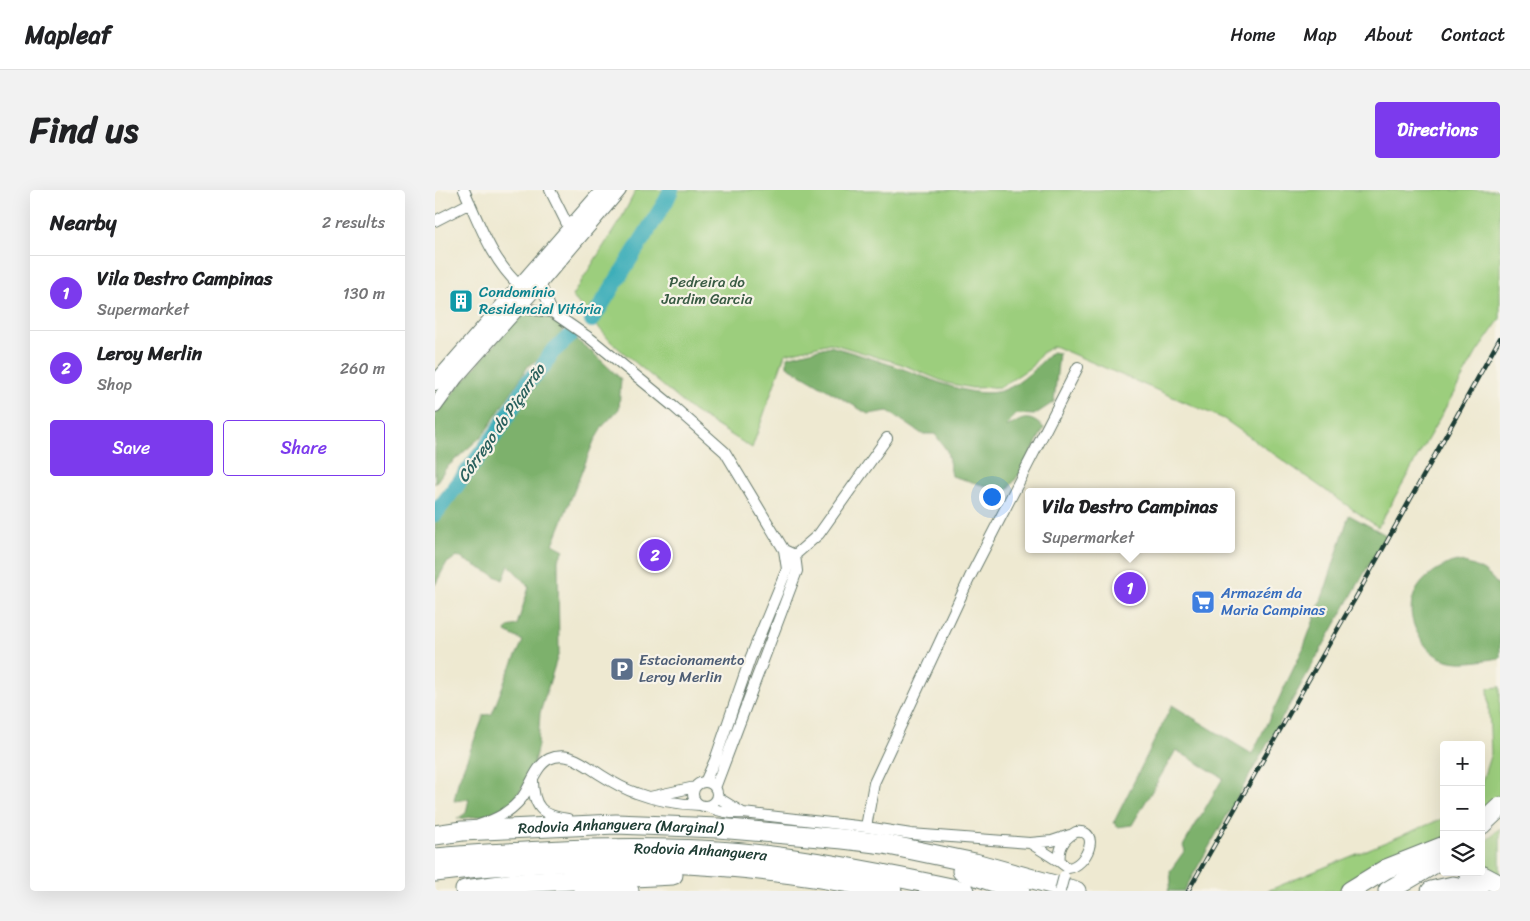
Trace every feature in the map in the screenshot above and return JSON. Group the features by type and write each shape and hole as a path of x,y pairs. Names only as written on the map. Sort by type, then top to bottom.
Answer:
{"highway":[{"path":"1485,821 1500,807"},
{"path":"1485,831 1500,816"},
{"name":"Rodovia Anhanguera (Marginal)","path":"435,835 462,831 616,824 718,828 807,836"},
{"path":"807,836 911,858 964,872 1020,891"},
{"path":"807,836 843,838 876,843 966,861 1075,891"},
{"name":"Rodovia Anhanguera","path":"435,858 595,848 668,848 778,857 852,868 965,891"},
{"path":"1350,891 1386,869 1440,848"},
{"path":"1388,891 1440,860"},
{"name":"Rodovia Anhanguera","path":"435,872 529,864 664,863 726,866 812,877 891,891"},
{"path":"1403,891 1433,874 1440,873"},
{"path":"462,891 515,883 681,874 812,877"},
{"path":"1483,876 1500,886"},
{"path":"1431,891 1453,886 1479,891"},
{"path":"515,890 519,891"},
{"path":"462,891 629,891"}],"street":[{"path":"463,190 498,261 507,274 520,286"},
{"path":"550,190 570,230"},
{"path":"435,406 520,286 603,190"},
{"path":"435,383 518,308 619,190"},
{"path":"435,221 470,203"},
{"path":"540,283 552,312"},
{"path":"462,831 507,813 522,798 542,763 558,756 566,756 580,761 620,786 663,802 703,805 713,803 760,666 797,571 725,452 674,407 591,339 552,312 518,308"},
{"path":"866,826 874,783 970,577 1078,367"},
{"path":"788,555 819,534 887,438"},
{"path":"788,555 787,569 750,659 715,760 693,795 696,802 719,812 866,826 911,834 1030,843 1052,841 1081,832 1087,835 1090,840 1090,846 1078,865 1064,869 1030,843"},
{"path":"533,779 533,789 537,805 547,814 561,818 616,824"},
{"path":"649,797 679,792 700,784 713,785 716,792 743,813"},
{"path":"1060,891 1064,869 1060,849 1070,835"}],"green space":[{"name":"Pedreira do Jardim Garcia","path":"636,190 1500,190 1500,319 1477,352 1378,527 1224,419 1054,346 1043,352 1031,367 1001,387 972,388 947,383 901,364 830,343 785,354 752,448 693,411 611,342 572,296 622,217"},
{"path":"537,313 563,326 561,335 541,358 529,365 484,434 446,468 435,484 435,414 521,314"},
{"path":"574,338 621,379 619,409 603,426 594,441 553,544 564,550 558,560 559,652 540,713 538,745 531,774 512,804 494,814 457,819 466,813 469,799 454,801 458,782 484,715 492,714 523,641 506,632 508,627 517,625 529,587 509,565 503,580 457,556 446,564 435,585 435,522 498,440 553,357"},
{"path":"830,346 951,386 965,390 992,393 1011,387 1029,374 1052,352 1059,353 1054,402 1034,415 1015,414 1006,427 1021,420 1029,419 1044,428 1021,472 1006,492 952,476 947,451 935,434 922,434 888,411 868,414 787,366 787,357"},
{"path":"1349,515 1386,535 1184,891 1168,891 1171,882 1170,871 1185,850 1183,846 1223,778 1176,750 1132,825 1117,827 1114,822 1172,705 1252,754 1303,649 1326,587"},
{"path":"1457,561 1484,571 1500,588 1500,658 1467,662 1443,659 1435,655 1426,646 1414,626 1411,613 1412,601 1416,591 1432,573"},
{"path":"1500,687 1500,793 1497,800 1485,814 1485,772 1491,753 1488,688"},
{"path":"1440,820 1440,842 1386,864 1338,891 1267,891"},
{"path":"1500,828 1500,881 1485,873 1485,842"}],"waterway":[{"name":"Córrego do Piçarrão","path":"592,320 671,190"},
{"name":"Córrego do Piçarrão","path":"435,514 498,431 528,382 542,368 552,352 570,336"}],"railway":[{"path":"1188,891 1356,597 1500,338"}],"place":[{"name":"Condomínio Residencial Vitória","path":"461,301"},
{"name":"Leroy Merlin","path":"655,555"},
{"name":"Vila Destro Campinas","path":"1130,588"},
{"name":"Armazém da Maria Campinas","path":"1203,602"},
{"name":"Estacionamento Leroy Merlin","path":"622,669"}]}
